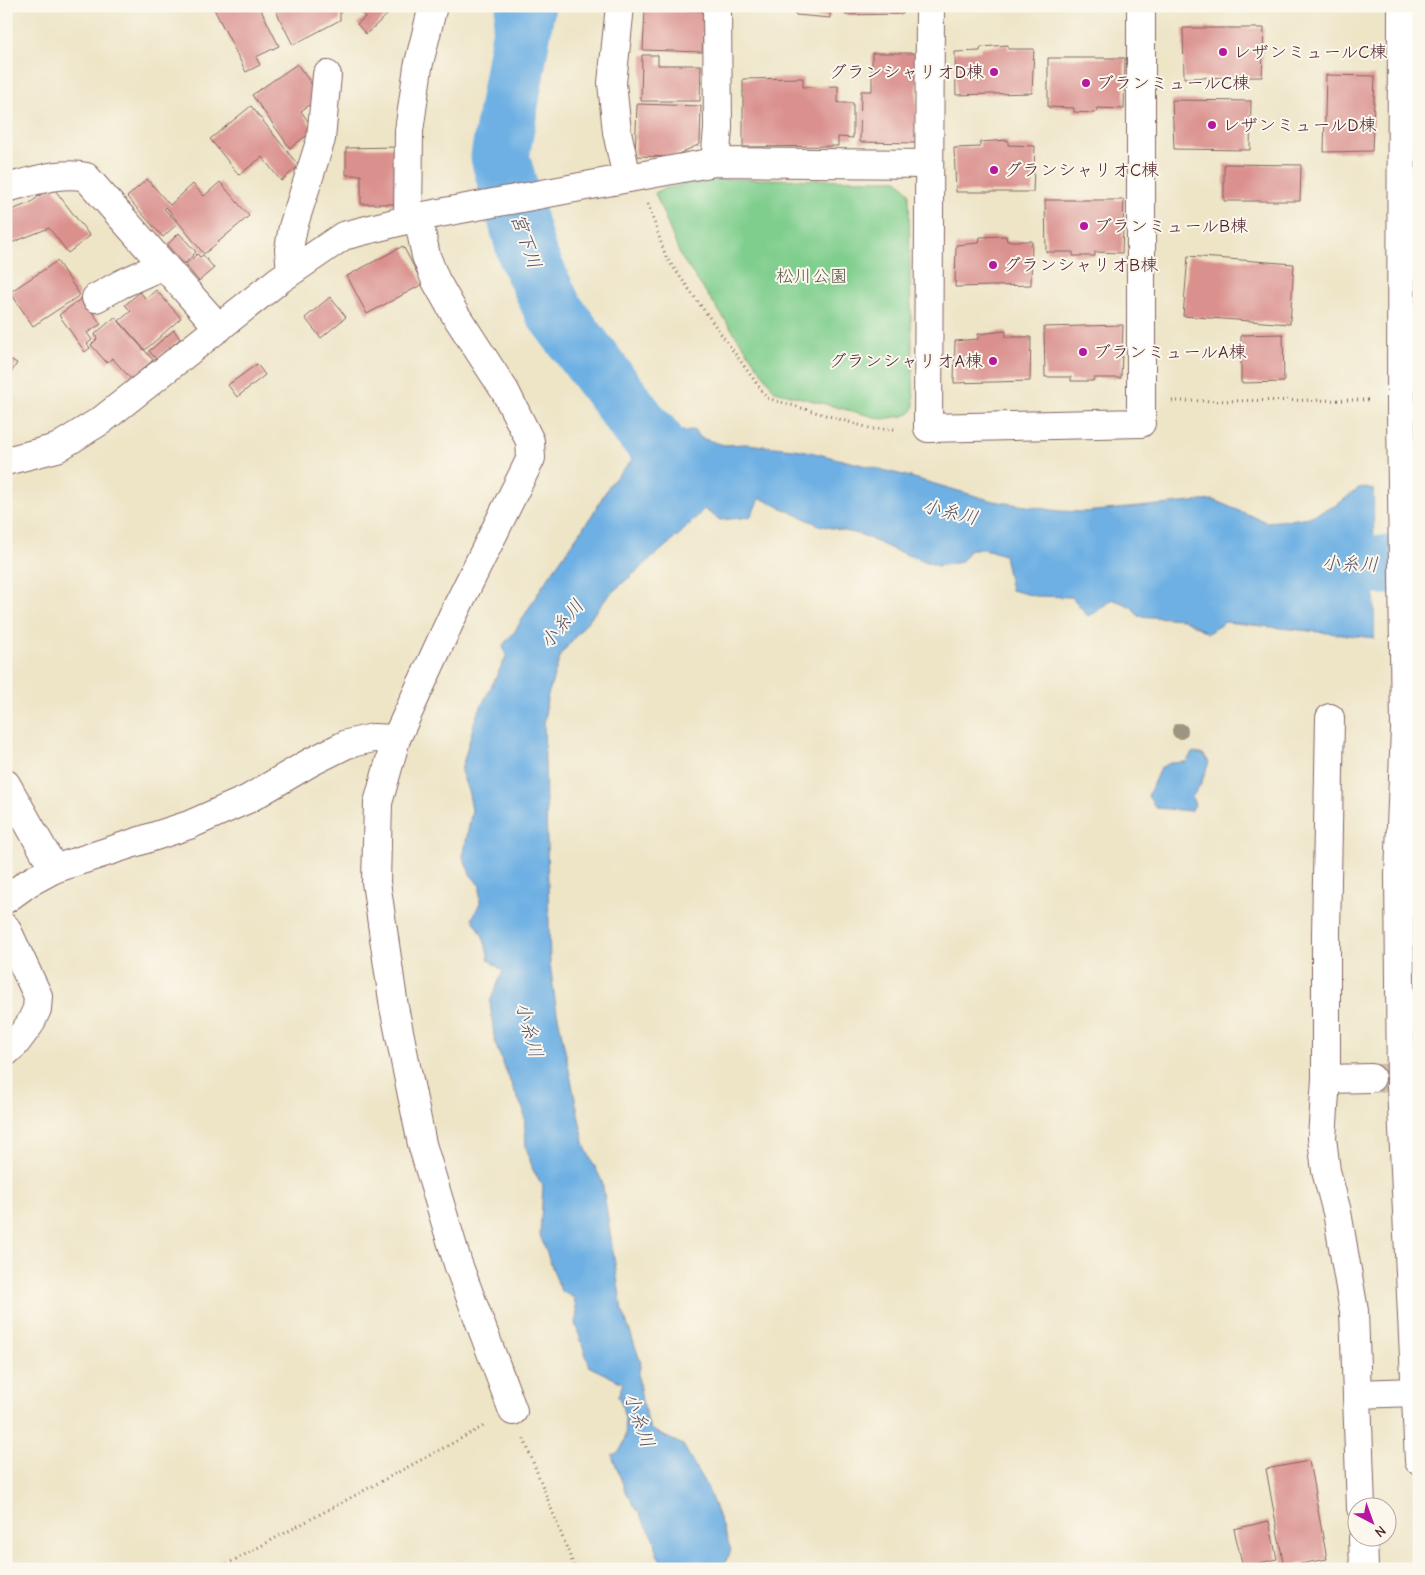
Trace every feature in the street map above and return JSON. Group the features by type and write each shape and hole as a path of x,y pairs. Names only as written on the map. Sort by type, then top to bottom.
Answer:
{"main road":[{"path":"433,6 418,67 409,130 423,217 426,256 436,281 453,311 505,391 530,441 531,458 452,617 396,739 378,803 376,882 394,1007 422,1144 458,1264 513,1411"},
{"path":"620,6 612,83 617,132 633,177"},
{"path":"715,162 718,129 718,6"},
{"path":"930,6 928,428 1141,423 1141,6"},
{"path":"1402,6 1390,405 1405,729 1399,875 1401,1087 1419,1460"},
{"path":"291,272 289,249 292,227 321,139 327,74"},
{"path":"9,457 57,448 102,420 291,272 343,236 423,217 715,162 929,164"},
{"path":"6,188 63,174 75,174 86,177 219,328"},
{"path":"96,298 121,284 164,265"},
{"path":"1330,718 1326,934 1326,1078 1322,1138 1326,1171 1337,1212 1354,1311 1362,1498"},
{"path":"6,899 28,883 54,869 189,825 248,799 311,762 347,744 373,738 396,739"},
{"path":"6,784 54,869"},
{"path":"6,928 38,996 37,1009 30,1024 15,1044 6,1052"},
{"path":"1326,1078 1371,1078"},
{"path":"1357,1394 1415,1392"},
{"path":"1363,1548 1364,1569"}],"path":[{"path":"633,177 666,257 767,398 873,429 928,428"},
{"path":"1141,401 1390,405"},
{"path":"218,1569 513,1411 575,1569"}],"green space":[{"name":"松川公園","path":"715,179 898,180 909,192 914,407 911,413 904,416 882,419 775,391 681,257 655,193 662,189"}],"water":[{"path":"604,384 617,384 642,397 652,407 660,438 679,431 694,430 701,438 724,445 746,444 802,450 907,476 993,501 1059,511 1084,512 1213,500 1266,522 1309,517 1337,505 1360,487 1374,490 1375,638 1225,622 1208,633 1183,619 1138,616 1132,607 1112,599 1095,613 1088,616 1072,597 1035,596 1011,590 1004,555 985,549 970,549 961,562 938,566 894,550 862,535 819,525 760,498 750,517 720,520 704,509 681,533 610,594 561,654 547,698 544,725 550,964 556,1007 585,1147 602,1181 622,1309 641,1363 638,1375 642,1401 650,1429 683,1445 708,1489 731,1550 725,1563 728,1569 666,1569 657,1554 655,1540 625,1490 612,1455 619,1451 624,1439 623,1408 618,1396 623,1383 590,1367 575,1323 577,1314 574,1298 561,1291 540,1235 543,1186 533,1170 526,1147 524,1111 495,1043 490,1002 503,971 489,960 484,938 472,919 480,903 480,886 470,874 463,857 472,810 461,771 476,717 506,657 503,645 515,631 541,588 592,515 610,484 646,448 641,434 628,417 612,402 612,395"},
{"path":"1193,752 1204,755 1209,762 1201,784 1192,797 1195,805 1191,811 1156,808 1148,796 1160,768 1170,763 1186,762"}],"pier":[{"path":"1374,488 1377,490 1377,638 1375,640"}],"building":[{"path":"259,6 279,46 256,57 260,65 246,72 213,7"},
{"path":"275,6 340,6 340,20 293,45"},
{"path":"356,6 397,6 366,34 357,24 365,17"},
{"path":"792,6 830,6 830,18 796,15"},
{"path":"845,6 903,6 903,14 845,15"},
{"path":"645,9 704,11 702,52 643,50"},
{"name":"レザンミュールC棟","path":"1183,28 1264,28 1262,77 1184,78"},
{"name":"グランシャリオD棟","path":"1008,45 1008,49 1034,49 1032,93 956,95 955,52 980,51 981,47"},
{"path":"872,53 917,53 916,143 860,142 861,91 872,91"},
{"path":"642,55 658,55 658,65 701,65 700,101 641,101"},
{"name":"ブランミュールC棟","path":"1048,58 1125,58 1124,109 1097,108 1096,113 1074,112 1074,108 1048,107"},
{"path":"297,64 321,97 301,111 314,130 290,148 252,95"},
{"path":"1326,75 1375,76 1372,151 1324,152"},
{"path":"803,78 803,87 838,86 838,103 853,103 853,138 838,137 838,146 743,147 743,79"},
{"name":"レザンミュールD棟","path":"1172,100 1251,101 1250,150 1174,149"},
{"path":"637,104 701,106 700,144 672,157 635,156"},
{"path":"251,106 299,166 281,181 262,157 239,175 210,139"},
{"name":"グランシャリオC棟","path":"1008,140 1008,145 1035,146 1033,192 956,192 954,148 980,147 980,142"},
{"path":"396,147 397,204 361,204 361,175 346,175 346,148"},
{"path":"1224,164 1301,165 1300,201 1224,201"},
{"path":"147,179 170,205 193,184 204,196 220,182 249,216 204,254 166,207 164,209 178,223 163,237 127,197"},
{"path":"52,186 90,236 68,253 49,228 6,245 6,212 30,203"},
{"name":"ブランミュールB棟","path":"1045,200 1124,200 1122,253 1095,252 1095,256 1073,256 1073,252 1046,252"},
{"path":"179,233 196,252 184,264 167,245"},
{"name":"グランシャリオB棟","path":"1006,236 1007,241 1032,241 1031,285 955,287 956,245 979,243 980,237"},
{"path":"403,246 423,284 367,314 347,276"},
{"path":"197,254 200,257 203,255 214,268 199,281 185,265"},
{"path":"1188,256 1294,264 1290,324 1183,316"},
{"path":"57,261 80,295 33,326 10,292"},
{"path":"156,290 181,318 145,350 119,321 131,311 125,305 140,292 146,299"},
{"path":"330,297 346,317 321,338 305,318"},
{"path":"82,298 101,324 87,333 92,340 87,344 90,348 85,352 59,315"},
{"path":"115,317 153,360 131,379 112,358 107,363 91,345 97,339 95,334"},
{"name":"ブランミュールA棟","path":"1123,325 1121,378 1094,378 1093,381 1071,381 1071,377 1045,377 1044,327"},
{"path":"174,330 180,339 156,359 149,351"},
{"name":"グランシャリオA棟","path":"1006,331 1006,337 1031,337 1030,381 954,383 955,341 978,339 978,334"},
{"path":"1283,334 1284,382 1241,383 1241,335"},
{"path":"6,357 17,363 6,381"},
{"path":"257,364 265,375 237,397 228,385"},
{"path":"1309,1461 1327,1559 1284,1567 1266,1469"},
{"path":"1269,1521 1277,1559 1243,1567 1234,1529"}],"waterway":[{"name":"宮下川","path":"526,6 500,157 527,254 554,311 658,448"},
{"name":"小糸川","path":"1294,563 1419,566"}],"tunnel":[{"path":"1371,1078 1419,1077"}],"place":[{"name":"レザンミュールC棟","path":"1223,52"},
{"name":"グランシャリオD棟","path":"994,72"},
{"name":"ブランミュールC棟","path":"1086,83"},
{"name":"レザンミュールD棟","path":"1212,125"},
{"name":"グランシャリオC棟","path":"994,170"},
{"name":"ブランミュールB棟","path":"1084,226"},
{"name":"グランシャリオB棟","path":"993,265"},
{"name":"ブランミュールA棟","path":"1083,352"},
{"name":"グランシャリオA棟","path":"993,361"}]}
